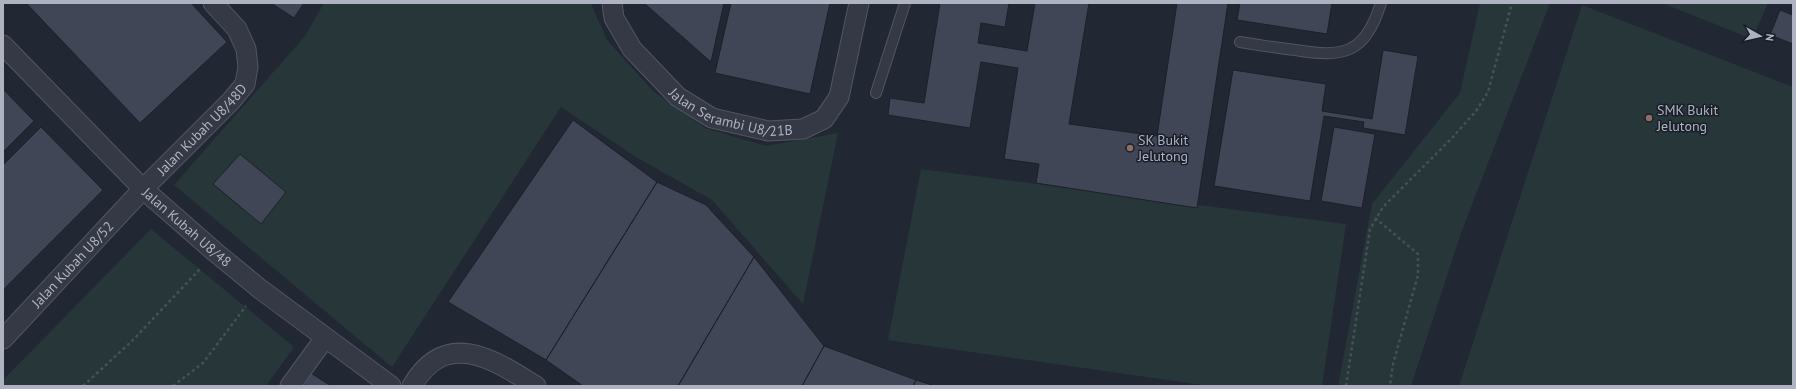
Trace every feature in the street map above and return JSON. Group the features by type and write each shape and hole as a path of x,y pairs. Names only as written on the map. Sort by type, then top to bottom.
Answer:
{"street":[{"name":"Jalan Kubah U8/48D","path":"143,189 231,101 245,84 248,67 246,49 237,29 213,3"},
{"name":"Jalan Serambi U8/21B","path":"612,3 614,18 632,49 678,97 712,118 768,131 803,129 824,119 839,97 859,3"},
{"name":"Jalan Kubah U8/48","path":"3,45 143,189 260,289 391,386"},
{"name":"Jalan Kubah U8/52","path":"3,339 143,189"},
{"path":"290,386 325,338"},
{"path":"412,386 419,375 432,363 450,353 470,353 487,358 509,369 536,386"}],"lane":[{"path":"876,93 905,3"},
{"path":"1240,42 1317,54 1331,55 1347,51 1359,44 1368,34 1376,20 1381,3"}],"path":[{"path":"1346,386 1370,229 1383,206 1452,138 1476,111 1488,92 1512,3"},
{"path":"1375,218 1418,254 1418,275 1394,364 1390,386"},
{"path":"82,386 132,341 215,252"},
{"path":"173,386 203,363 260,289"}],"shaded area":[{"path":"324,3 592,3 607,40 653,91 705,128 766,146 838,133 803,304 712,200 636,157 561,107 392,367 174,185 305,36"},
{"path":"1480,3 1550,3 1461,233 1411,386 1338,386 1372,204 1460,93"},
{"path":"1662,3 1768,3 1752,39"},
{"name":"SMK Bukit Jelutong","path":"1582,5 1793,87 1793,386 1459,386"},
{"path":"921,169 1346,224 1322,386 1209,386 888,340"},
{"path":"151,229 294,347 266,386 3,386 3,380"}],"building":[{"path":"26,3 191,3 227,42 140,123"},
{"path":"271,3 304,3 294,18"},
{"path":"644,3 724,3 711,62"},
{"path":"731,3 830,3 810,94 715,73"},
{"path":"940,3 1009,3 1005,27 981,23 978,43 1027,51 1035,3 1089,3 1069,124 1157,136 1177,3 1228,3 1197,208 1036,183 1039,164 1004,159 1018,68 981,62 970,128 888,115 890,98 924,103"},
{"path":"1240,3 1332,3 1327,34 1237,20"},
{"path":"1780,10 1793,15 1793,44 1770,35"},
{"path":"1383,50 1418,56 1405,135 1363,128 1364,122 1324,116 1310,201 1214,186 1233,70 1326,84 1322,111 1372,119"},
{"path":"3,89 34,121 3,152"},
{"path":"573,120 657,182 546,360 448,302"},
{"path":"41,127 103,190 3,290 3,165"},
{"path":"1334,127 1375,134 1362,208 1321,201"},
{"path":"240,154 286,192 261,224 213,184"},
{"path":"657,182 706,205 754,257 678,386 583,386 546,360"},
{"path":"754,257 824,346 802,386 678,386"},
{"path":"824,346 916,380 913,386 802,386"},
{"path":"311,373 331,386 303,386"},
{"path":"916,380 935,386 913,386"}],"place":[{"name":"SMK Bukit Jelutong","path":"1649,118"},
{"name":"SK Bukit Jelutong","path":"1130,148"}]}
